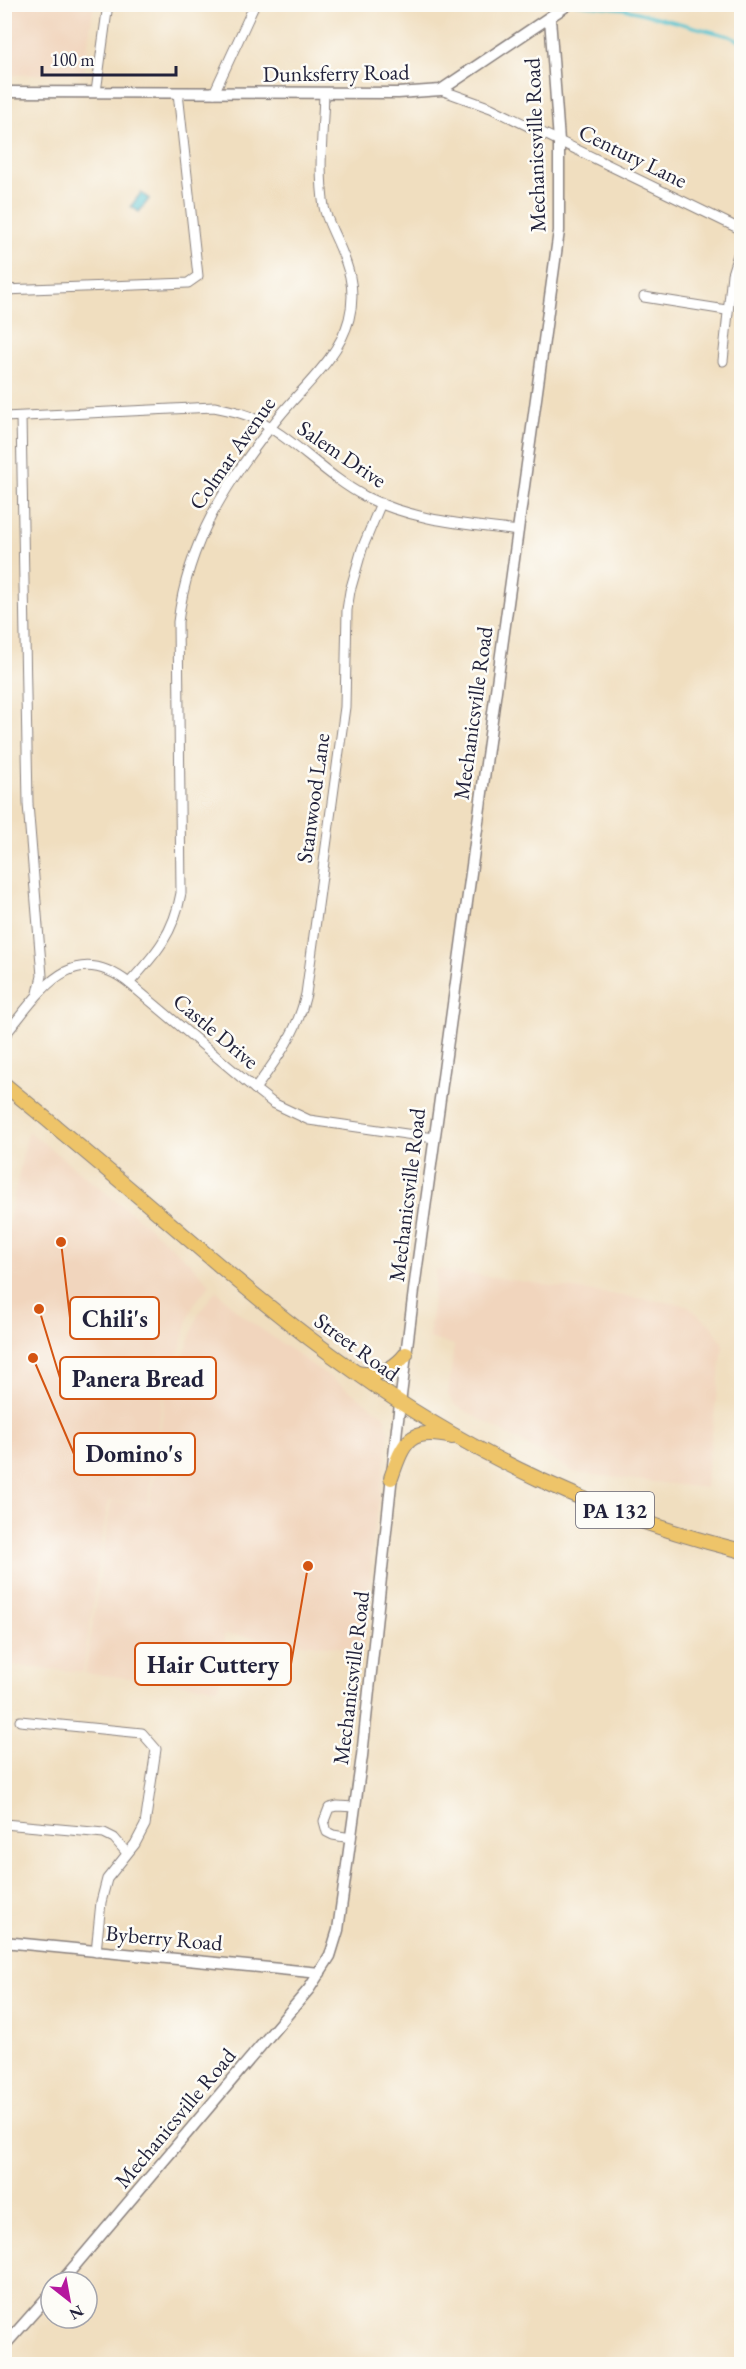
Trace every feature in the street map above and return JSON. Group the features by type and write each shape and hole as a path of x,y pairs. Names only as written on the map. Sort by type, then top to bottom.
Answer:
{"main road":[{"name":"Street Road","path":"4,1084 283,1319 400,1403 460,1439 544,1481 602,1506 670,1530 741,1551"},
{"path":"355,1372 374,1374 386,1371 401,1361 406,1354"},
{"path":"391,1478 403,1445 414,1436 430,1434 460,1439"}],"street":[{"path":"96,92 108,4"},
{"path":"214,93 255,4"},
{"name":"Dunksferry Road","path":"4,92 398,93 441,90 564,8"},
{"name":"Mechanicsville Road","path":"71,2270 294,2007 330,1956 338,1930 355,1807 391,1478 434,1138 559,231 559,141 550,18"},
{"name":"Century Lane","path":"441,90 491,108 741,230"},
{"path":"4,290 188,283 198,276 178,93"},
{"name":"Colmar Avenue","path":"129,983 163,944 175,920 181,892 178,622 187,570 215,508 270,429 327,360 346,327 352,299 350,273 324,207 322,168 324,93"},
{"path":"723,361 726,310 732,274 741,242"},
{"path":"644,297 726,310"},
{"name":"Salem Drive","path":"4,417 214,407 249,416 346,484 381,503 430,520 518,531"},
{"path":"21,417 28,804 42,976 38,993"},
{"name":"Stanwood Lane","path":"255,1089 288,1044 297,1025 306,994 345,707 347,610 362,549 381,503"},
{"name":"Castle Drive","path":"4,1036 38,993 54,977 82,967 102,968 112,971 129,983 273,1103 309,1120 434,1138"},
{"path":"20,1722 142,1733 156,1749 145,1825 141,1836 107,1879 101,1902 96,1952"},
{"path":"351,1838 327,1832 324,1821 329,1808 355,1807"},
{"path":"4,1824 104,1833 114,1838 127,1853"},
{"name":"Byberry Road","path":"4,1942 320,1973"},
{"path":"4,2346 39,2307"}],"shaded area":[{"path":"4,5 94,5 83,74 5,75"},
{"path":"28,1131 148,1226 210,1284 194,1304 182,1345 164,1390 148,1503 108,1501 83,1672 5,1665 4,1269 9,1220"},
{"path":"436,1269 686,1305 712,1326 723,1345 705,1488 576,1473 455,1405 448,1395 454,1345 429,1338"},
{"path":"216,1290 241,1315 384,1415 389,1431 372,1545 369,1611 363,1650 225,1634 219,1688 85,1673 111,1502 150,1504 166,1389 177,1375 198,1315"}],"water":[{"path":"141,193 149,199 139,212 131,206"}],"waterway":[{"path":"576,4 625,9 729,36 742,42"}],"place":[{"name":"Chili's","path":"61,1242"},
{"name":"Panera Bread","path":"39,1309"},
{"name":"Domino's","path":"33,1358"},
{"name":"Hair Cuttery","path":"308,1566"}]}
